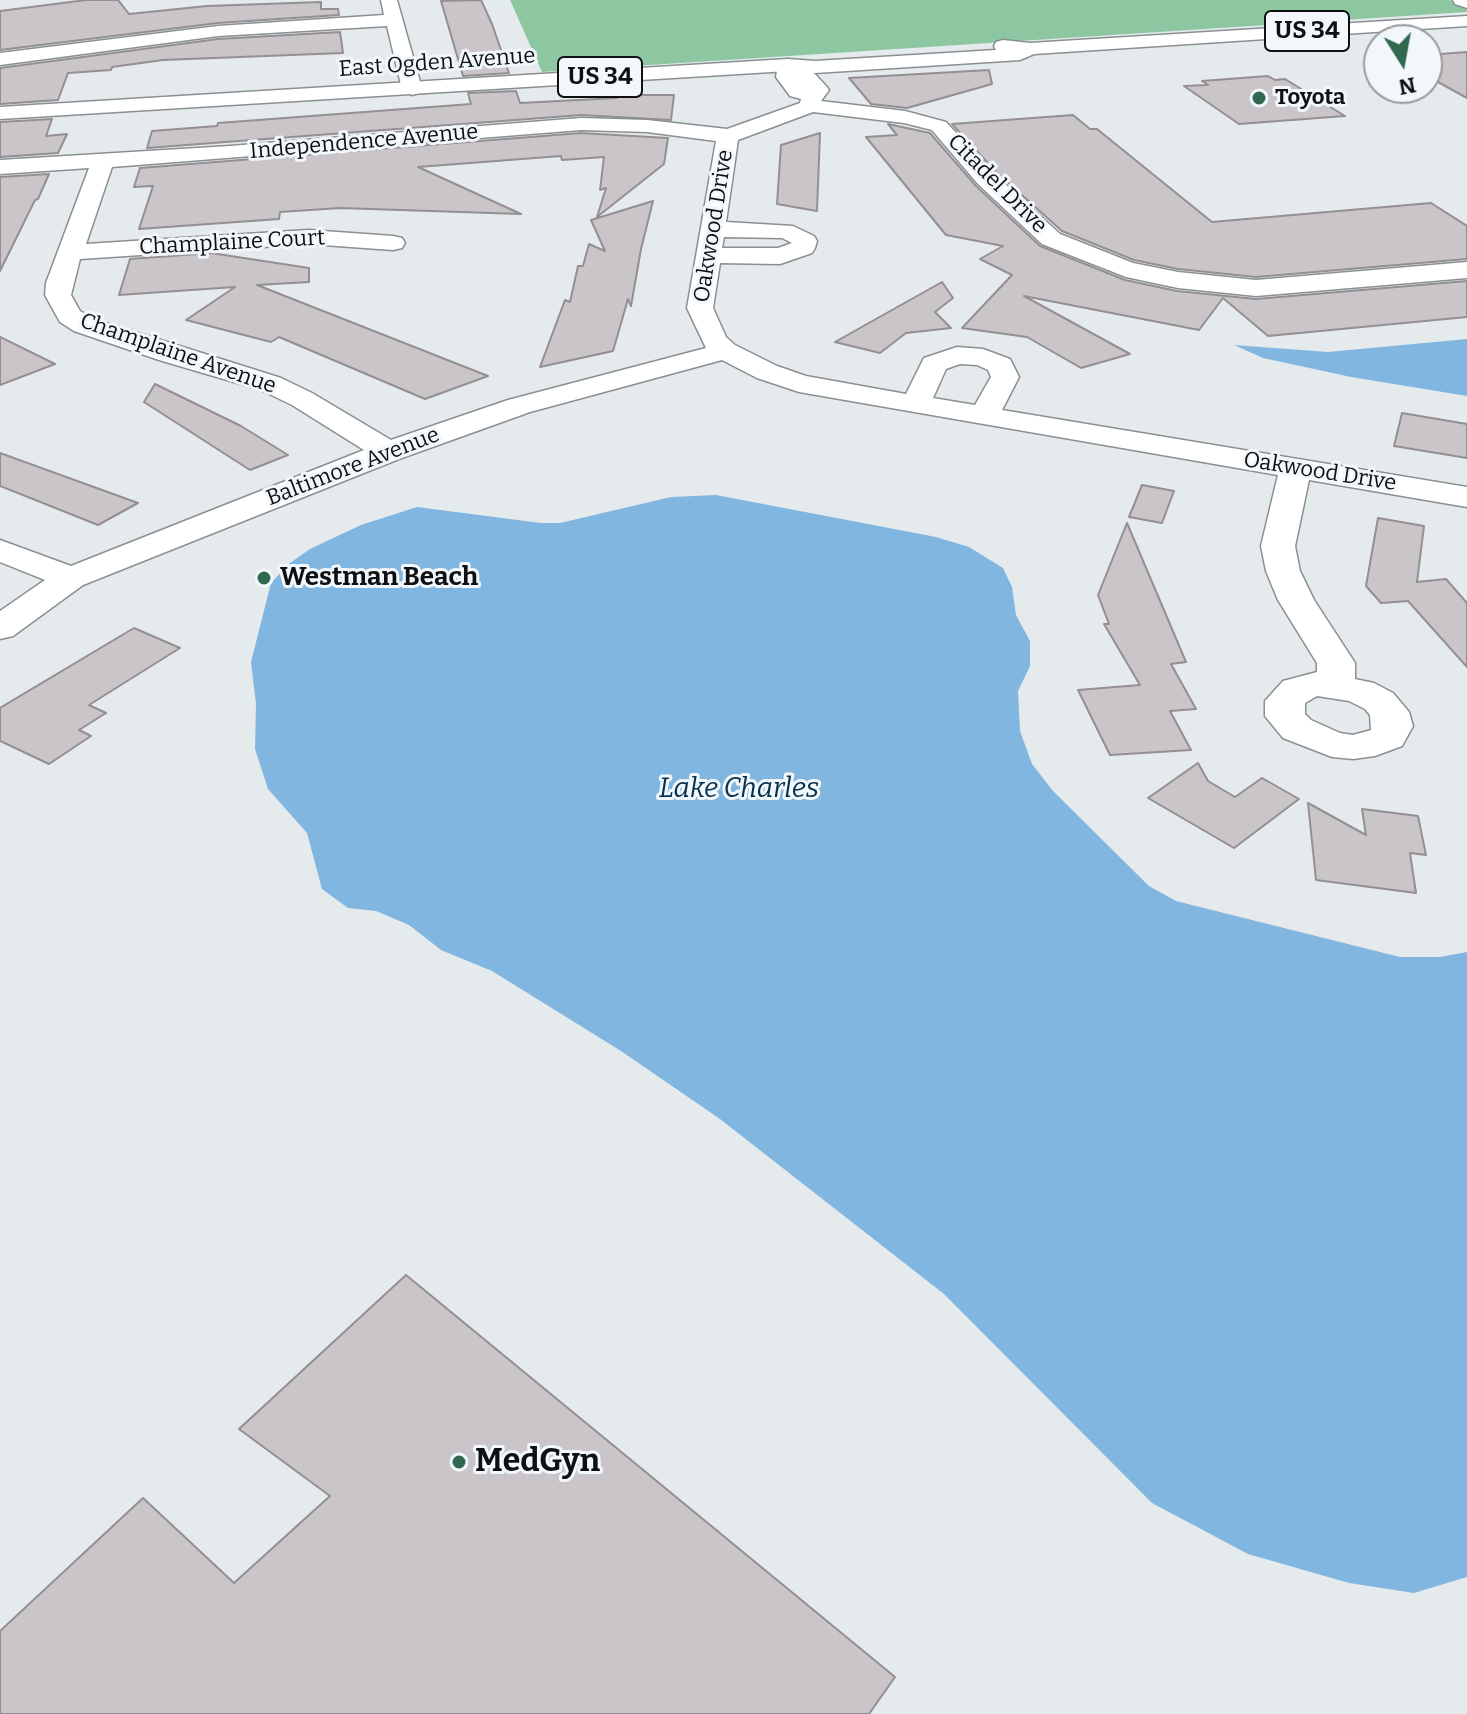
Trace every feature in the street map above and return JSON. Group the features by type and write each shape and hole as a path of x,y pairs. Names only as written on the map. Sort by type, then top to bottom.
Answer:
{"street":[{"path":"389,0 412,89"},
{"path":"1461,0 1467,3"},
{"path":"0,59 197,33 394,20"},
{"name":"East Ogden Avenue","path":"0,113 788,65 815,67 1020,54 1030,49 1467,21"},
{"path":"788,65 786,77 797,92 811,101"},
{"name":"East Ogden Avenue","path":"0,122 246,105 280,98"},
{"name":"Oakwood Drive","path":"811,101 796,114 728,136 700,308 714,340 725,351 767,372 799,383 1467,497"},
{"name":"Citadel Drive","path":"811,101 939,126 986,179 1051,239 1126,269 1178,280 1256,288 1467,270"},
{"name":"Independence Avenue","path":"0,167 581,124 637,125 728,136"},
{"name":"Champlaine Avenue","path":"103,161 58,295 70,316 84,325 271,384 302,399 388,452"},
{"name":"Champlaine Court","path":"71,252 322,236 393,243"},
{"name":"Baltimore Avenue","path":"0,628 71,578 388,452 519,406 725,351"},
{"path":"915,405 934,364 957,355 983,357 1000,365 1005,377 984,416"},
{"path":"1296,468 1278,546 1283,571 1296,600 1336,663 1336,685"},
{"path":"0,550 71,578"}],"green space":[{"path":"510,0 1450,0 1467,8 1467,12 542,72"}],"water":[{"path":"1467,339 1467,396 1351,377 1263,358 1234,345 1328,352"},
{"name":"Lake Charles","path":"716,495 936,537 969,547 1003,568 1012,587 1016,615 1030,641 1030,666 1018,691 1020,731 1032,764 1053,791 1149,886 1176,901 1400,957 1440,957 1467,952 1467,1577 1414,1593 1349,1583 1248,1554 1152,1503 944,1294 720,1119 621,1051 492,971 441,950 409,925 376,911 348,908 322,889 307,833 268,789 255,749 256,704 251,662 271,583 290,563 310,549 361,525 417,507 560,523 671,497"}],"building":[{"path":"86,0 118,0 129,14 207,6 321,2 321,9 338,9 339,15 218,23 0,50 0,11"},
{"path":"481,0 509,73 463,76 441,1"},
{"path":"340,32 343,53 163,60 112,67 111,70 68,73 58,100 0,104 0,68 218,39"},
{"path":"1467,52 1467,98 1443,85 1443,54"},
{"path":"989,70 992,84 907,108 871,104 849,78"},
{"name":"Toyota","path":"1268,76 1275,80 1285,79 1345,116 1239,124 1184,86 1208,85 1202,81"},
{"path":"516,91 520,103 617,98 618,95 674,95 671,120 581,115 147,148 152,131 217,126 218,123 471,104 468,93"},
{"path":"1073,115 1090,129 1097,129 1212,222 1431,203 1467,226 1467,259 1256,277 1178,269 1134,260 1062,231 996,172 952,124"},
{"path":"52,119 46,136 67,134 58,153 0,157 0,122"},
{"path":"888,124 930,133 976,186 1040,246 1125,280 1177,291 1256,299 1467,281 1467,317 1268,336 1223,298 1199,330 1024,296 1130,354 1081,368 1027,337 962,328 1012,275 980,259 1003,246 946,235 866,137 897,135"},
{"path":"581,133 668,138 664,164 597,217 606,188 600,190 604,157 562,160 561,156 418,167 521,214 340,208 280,212 279,219 139,229 153,186 134,187 140,168"},
{"path":"820,133 817,211 777,204 781,145"},
{"path":"49,174 38,199 0,271 0,177"},
{"path":"653,201 631,306 628,299 613,351 540,367 565,300 570,302 578,266 583,266 589,244 605,251 591,220"},
{"path":"211,253 309,268 309,282 257,285 488,376 425,399 279,337 271,342 186,320 235,287 119,295 130,259"},
{"path":"942,282 953,298 935,312 951,328 906,333 880,353 835,342"},
{"path":"0,337 55,364 0,385"},
{"path":"155,384 241,426 288,455 250,470 144,402"},
{"path":"1402,413 1467,424 1467,458 1394,446"},
{"path":"0,453 138,503 98,525 0,486"},
{"path":"1142,485 1174,491 1162,523 1129,517"},
{"path":"1378,518 1424,526 1417,582 1446,579 1467,603 1467,667 1408,601 1381,603 1366,586"},
{"path":"1127,523 1186,662 1171,664 1196,709 1170,711 1191,750 1110,755 1078,690 1140,685 1104,624 1109,624 1098,595"},
{"path":"134,628 180,648 89,705 106,713 79,730 91,736 49,764 0,741 0,708"},
{"path":"1198,763 1208,781 1235,797 1262,778 1299,799 1234,848 1148,798"},
{"path":"1308,803 1366,835 1362,809 1418,816 1426,855 1410,853 1416,893 1316,880"},
{"name":"MedGyn","path":"406,1275 895,1677 869,1714 0,1714 0,1631 143,1498 234,1583 330,1496 239,1429"}],"place":[{"name":"Toyota","path":"1259,98"},
{"name":"Westman Beach","path":"264,578"},
{"name":"MedGyn","path":"459,1462"}]}
